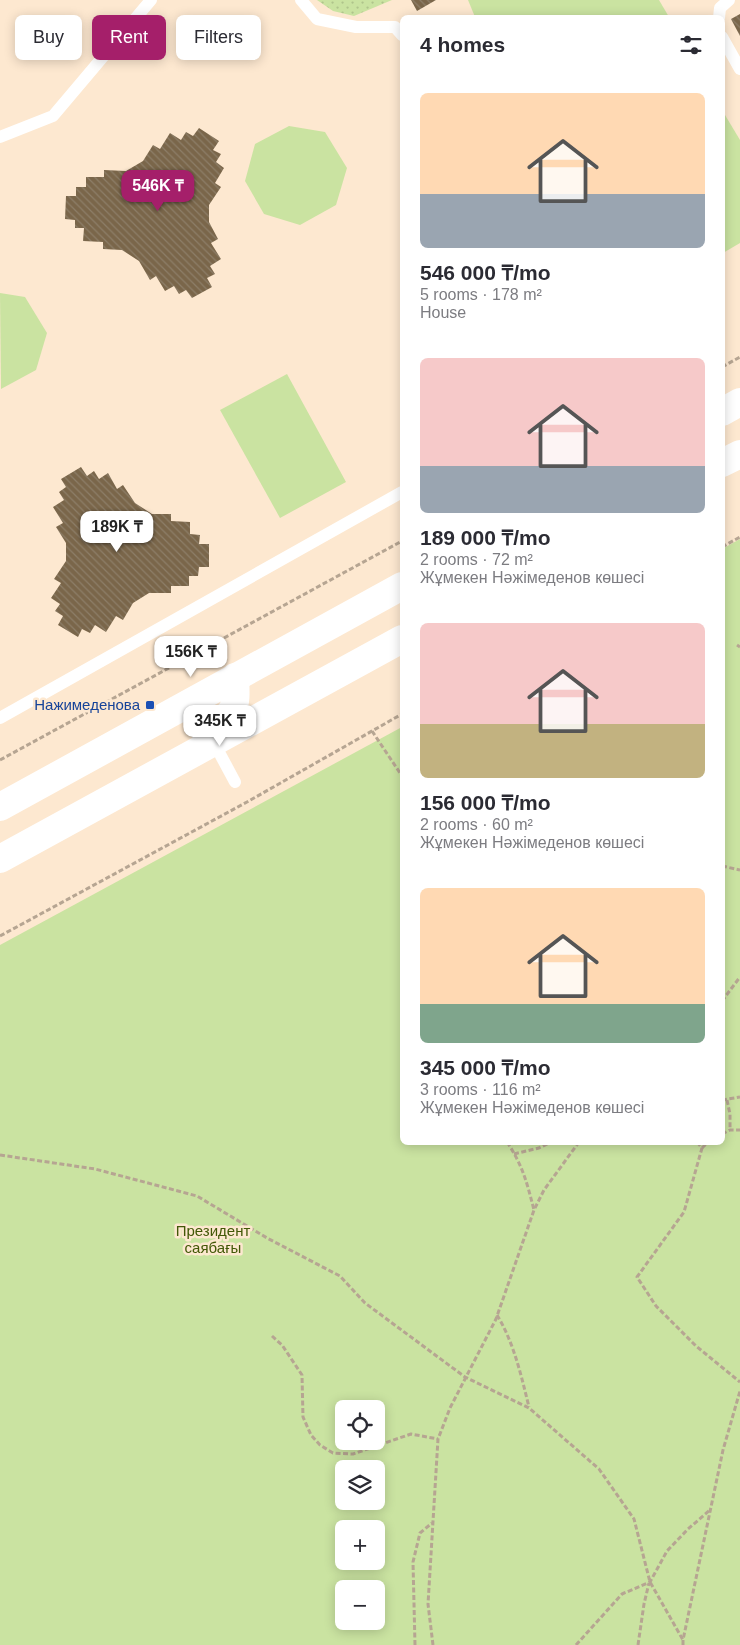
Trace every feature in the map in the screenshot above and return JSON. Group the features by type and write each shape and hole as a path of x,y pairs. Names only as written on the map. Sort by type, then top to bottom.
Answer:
{"main road":[{"path":"725,410 740,402"},
{"path":"725,462 740,454"},
{"path":"0,807 400,587"},
{"path":"0,859 400,640"},
{"path":"134,784 162,759 225,719 234,709 236,677"}],"lane":[{"path":"0,137 53,116 151,0"},
{"path":"301,0 317,19 356,27 395,27 400,33"},
{"path":"719,15 720,8 729,0"},
{"path":"725,42 740,69"},
{"path":"0,718 400,493"},
{"path":"213,741 235,782"}],"path":[{"path":"725,366 740,357"},
{"path":"725,545 740,537"},
{"path":"0,760 400,542"},
{"path":"0,936 247,802 400,715"},
{"path":"372,731 400,773"},
{"path":"725,867 740,870"},
{"path":"725,997 740,977"},
{"path":"730,1130 730,1114 725,1100 740,1097"},
{"path":"725,1132 730,1130 740,1130"},
{"path":"509,1145 519,1161 527,1182 534,1210"},
{"path":"514,1154 545,1145"},
{"path":"433,1645 428,1604 438,1439 450,1408 497,1315 534,1210 544,1190 577,1145"},
{"path":"705,1145 702,1148 684,1212 637,1277 656,1306 696,1346 740,1382"},
{"path":"0,1155 95,1169 197,1196 267,1238 340,1276 365,1304 465,1377 529,1408 599,1469 634,1519 650,1582 683,1640"},
{"path":"497,1315 508,1332 529,1408"},
{"path":"272,1336 282,1345 302,1374 303,1417 310,1435 320,1445 333,1453 353,1454 411,1434 438,1439"},
{"path":"683,1645 723,1450 740,1390"},
{"path":"638,1645 644,1604 650,1582 667,1551 688,1529 711,1510"},
{"path":"415,1645 413,1562 420,1533 433,1522"},
{"path":"576,1645 622,1594 650,1582"}],"green space":[{"path":"317,0 392,0 354,16 333,11"},
{"path":"468,0 659,0 668,15 474,15"},
{"path":"725,115 740,140 740,243 725,252"},
{"path":"289,126 325,132 347,168 336,205 300,225 264,214 245,181 255,144"},
{"path":"0,293 25,297 47,333 36,370 1,389"},
{"path":"287,374 346,482 280,518 220,410"},
{"name":"Президент саябағы","path":"740,539 740,1645 0,1645 0,945 400,728 400,1145 725,1145 725,547"}],"building":[{"path":"411,0 436,0 417,11"},
{"path":"740,14 740,36 731,19"},
{"path":"199,128 219,141 213,150 221,154 216,162 224,168 215,183 221,187 209,205 209,222 218,239 211,243 221,259 210,266 215,274 207,278 212,287 192,298 186,290 179,294 174,286 165,291 156,276 150,280 139,261 122,250 103,249 103,242 83,241 84,228 75,228 75,220 65,219 66,196 76,196 76,187 86,187 86,177 104,177 104,170 126,171 143,161 153,145 160,149 170,133 181,140 186,132 193,136"},
{"path":"81,467 87,476 94,471 99,479 108,473 117,489 123,485 135,503 152,514 171,514 171,521 190,522 190,534 200,535 199,544 209,544 209,567 199,567 198,576 189,576 189,586 171,586 171,593 149,593 133,603 123,620 116,616 106,632 95,625 90,633 82,629 78,637 58,625 63,616 55,611 60,604 51,598 61,583 54,579 66,561 66,543 56,527 63,523 53,507 64,500 59,492 66,487 61,479"}],"place":[{"name":"Нажимеденова","path":"150,705"}]}
